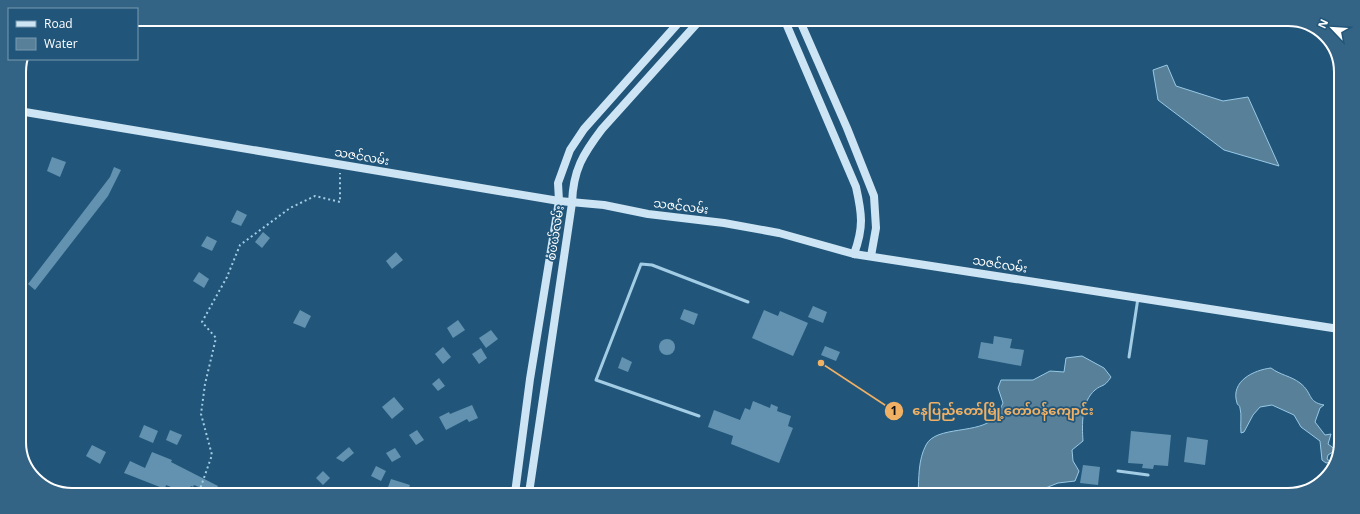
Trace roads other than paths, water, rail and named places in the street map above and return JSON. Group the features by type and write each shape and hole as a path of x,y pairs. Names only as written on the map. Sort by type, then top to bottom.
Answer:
{"street":[{"name":"စံပယ်လမ်း","path":"516,488 530,378 559,201 558,183 570,150 584,129 676,26"},
{"name":"စံပယ်လမ်း","path":"530,488 572,202 573,186 578,166 588,148 602,129 695,26"},
{"path":"787,26 856,186 862,215 860,238 854,254"},
{"path":"802,26 847,128 874,196 876,228 871,256"},
{"name":"သဇင်လမ်း","path":"26,112 559,201 604,205 648,214 740,226 779,233 854,254 1334,328"}],"lane":[{"path":"699,416 596,380 641,264 652,265 748,302"},
{"path":"1129,357 1138,298"},
{"path":"1118,471 1148,475"}],"water":[{"path":"1167,65 1176,86 1223,101 1248,97 1279,166 1224,150 1158,100 1153,70"},
{"path":"1082,356 1104,368 1111,377 1107,383 1097,388 1090,395 1087,401 1083,414 1083,441 1072,450 1073,461 1079,471 1075,481 1058,483 1046,488 918,488 920,463 923,451 931,439 948,432 988,423 999,412 1003,403 998,388 1001,380 1033,380 1050,371 1064,372 1066,358"},
{"path":"1271,368 1300,383 1315,402 1324,405 1320,408 1315,422 1325,435 1331,434 1328,444 1334,448 1333,452 1328,455 1327,459 1330,461 1329,462 1326,463 1322,460 1320,441 1301,427 1294,415 1272,405 1260,407 1253,415 1244,432 1241,433 1241,411 1237,403 1237,389 1245,378 1264,369"}],"place":[{"name":"နေပြည်တော်မြို့တော်ဝန်ကျောင်း","path":"821,363"}]}
